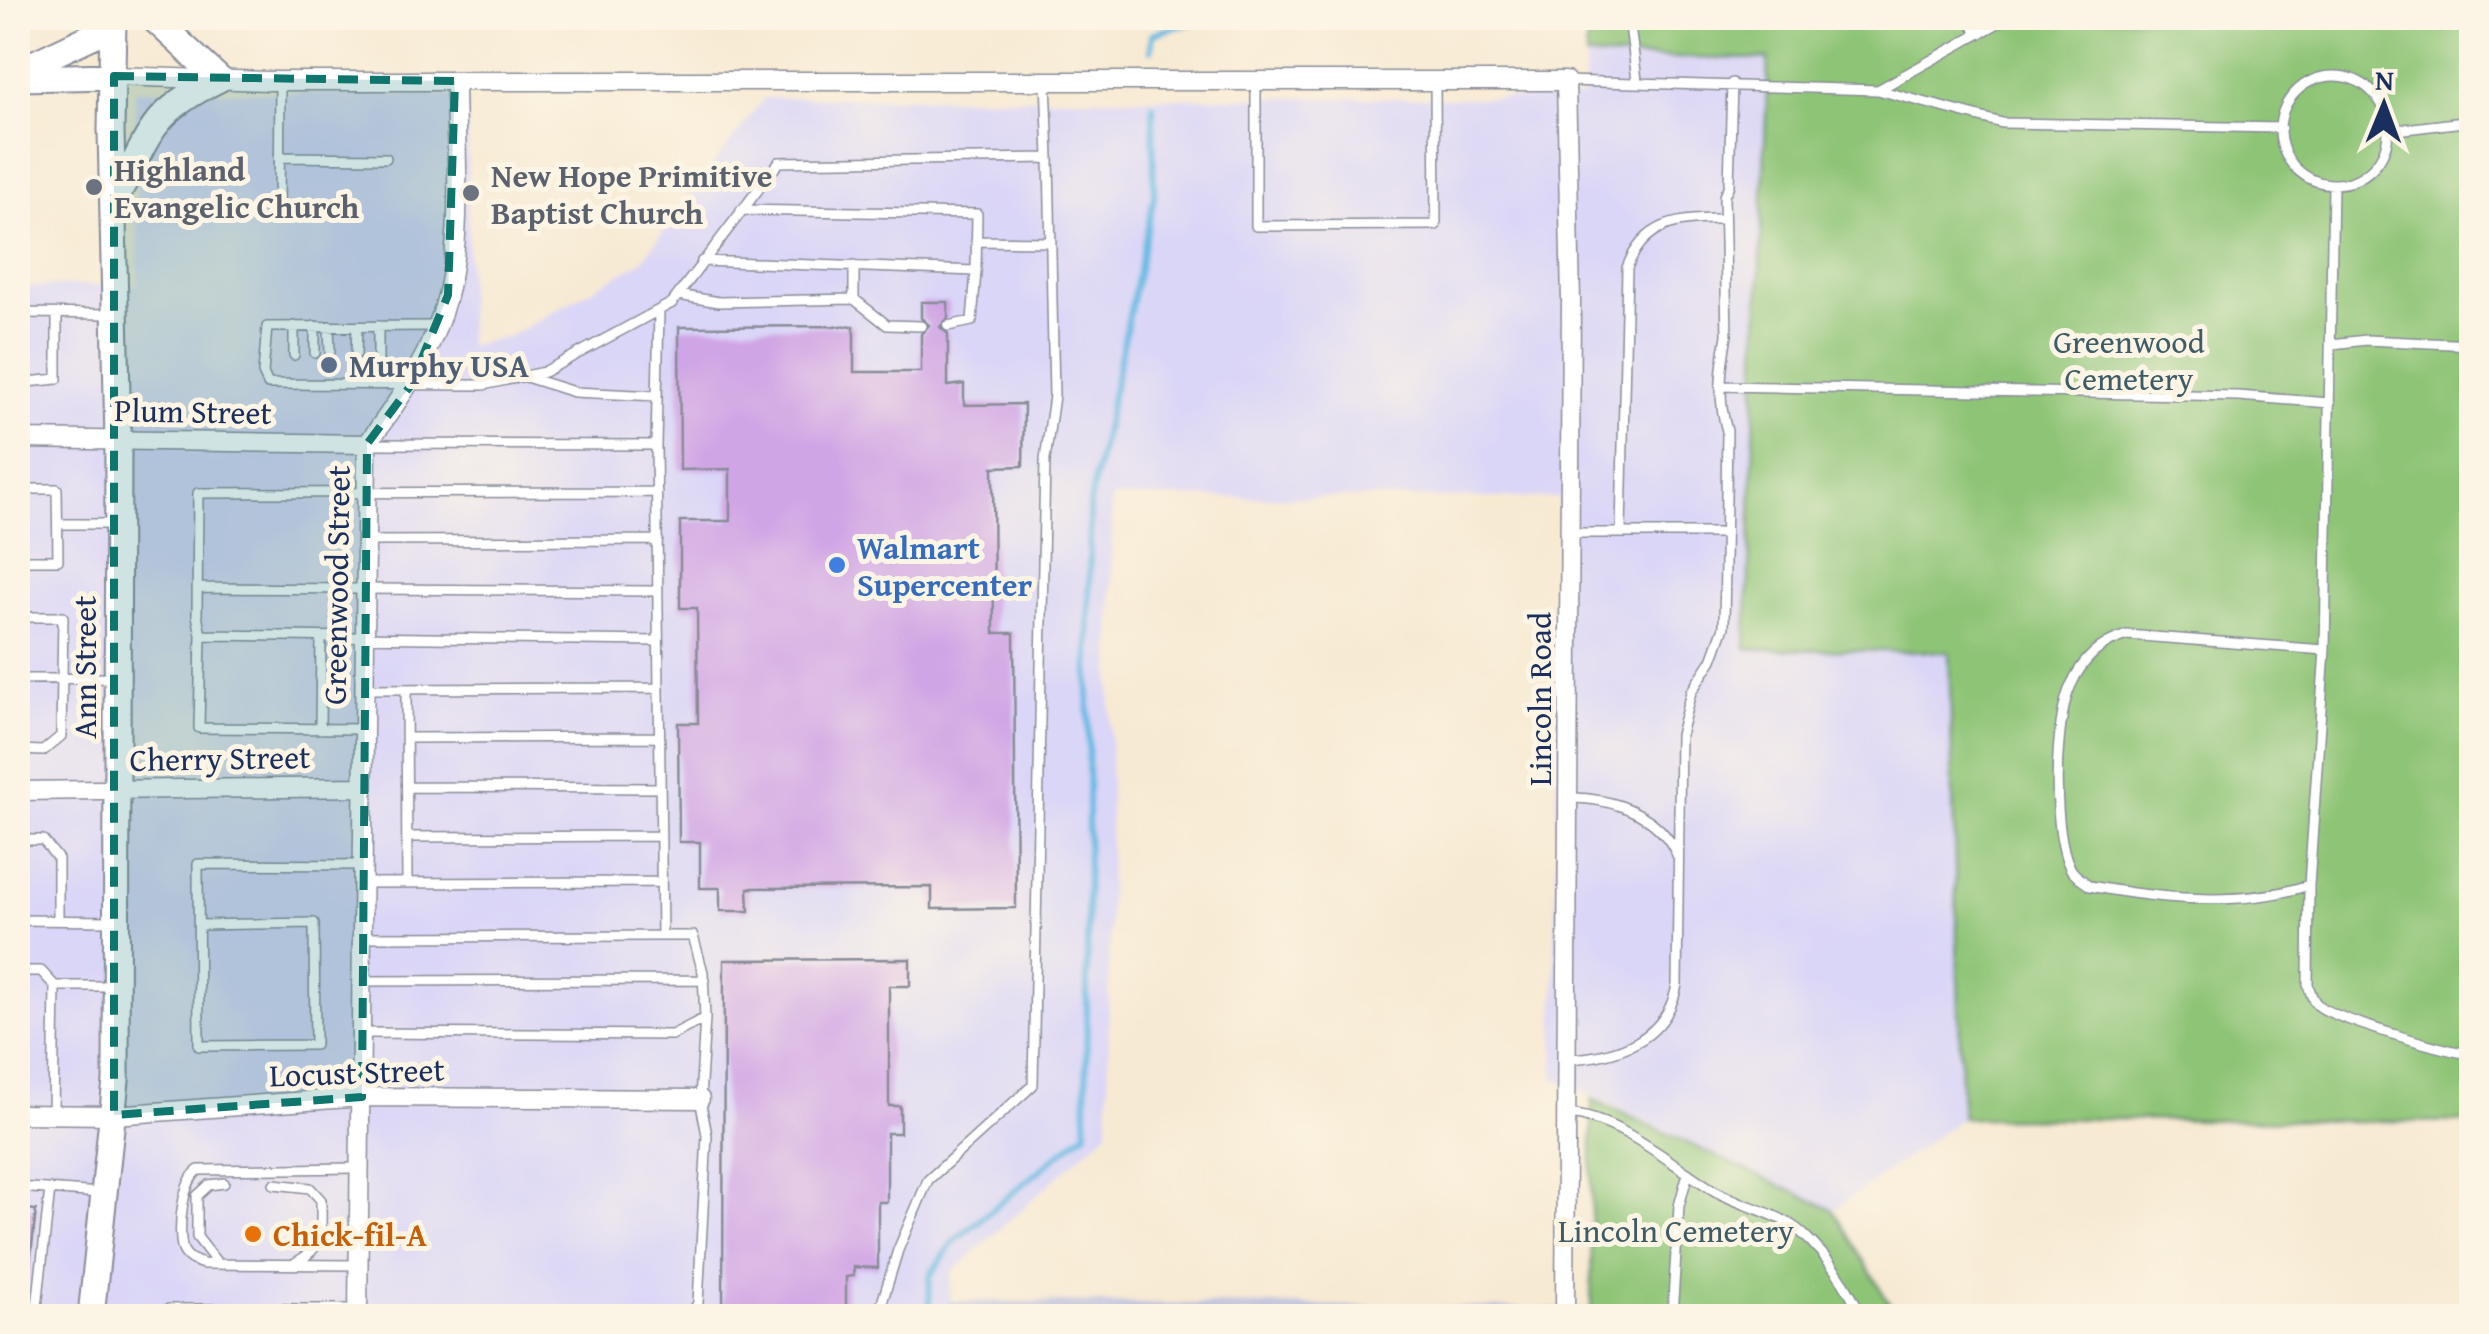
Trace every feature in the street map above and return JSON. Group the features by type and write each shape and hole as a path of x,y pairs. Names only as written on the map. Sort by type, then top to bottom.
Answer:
{"main road":[{"path":"18,74 94,35 105,18"},
{"name":"Ann Street","path":"91,1316 114,1115 118,440 113,18"},
{"path":"113,202 160,115 186,95 219,79 153,18"},
{"path":"18,74 114,76"}],"street":[{"path":"114,76 455,81 1566,82"},
{"path":"367,444 411,385 448,294 456,211 455,81"},
{"name":"Lincoln Road","path":"1566,82 1570,126 1566,1316"},
{"name":"Plum Street","path":"18,440 367,444"},
{"name":"Greenwood Street","path":"358,1313 367,444"},
{"name":"Cherry Street","path":"18,791 363,787"},
{"name":"Locust Street","path":"18,1114 114,1115 362,1098 700,1099"}],"lane":[{"path":"1630,18 1638,80"},
{"path":"1970,18 1976,33"},
{"path":"1878,90 2007,18"},
{"path":"2340,76 2356,80 2379,98 2388,131 2376,164 2355,180 2333,184 2316,180 2293,164 2284,150 2280,128 2296,92 2309,82 2340,76"},
{"path":"279,216 280,80"},
{"path":"1566,82 1638,80 1878,90 2002,123 2280,128"},
{"path":"878,1316 898,1250 928,1180 1033,1085 1045,460 1054,396 1046,81"},
{"path":"1256,83 1256,226 1436,225 1436,82"},
{"path":"1567,1060 1629,1048 1657,1027 1671,1008 1679,966 1682,716 1724,626 1727,431 1720,356 1727,335 1724,219 1732,83"},
{"path":"2388,131 2472,121"},
{"path":"280,157 386,158"},
{"path":"437,326 267,327 263,373 268,384 295,379 330,385 356,379 378,386 483,385 544,372 659,310 678,295 779,162 1050,158"},
{"path":"2333,184 2326,650 2309,885 2308,985 2319,1007 2437,1048 2472,1054"},
{"path":"741,210 978,214 972,321 948,326"},
{"path":"1621,531 1627,268 1634,251 1655,228 1683,220 1724,219"},
{"path":"976,241 1051,242"},
{"path":"702,261 976,271"},
{"path":"854,266 854,299"},
{"path":"678,295 719,302 854,299 887,324 921,326"},
{"path":"659,310 656,444 662,936"},
{"path":"18,313 115,314"},
{"path":"18,382 57,379 57,314"},
{"path":"294,326 294,355"},
{"path":"315,326 316,353"},
{"path":"330,326 330,352"},
{"path":"356,326 356,354"},
{"path":"378,326 378,386"},
{"path":"2332,344 2366,340 2472,345"},
{"path":"330,373 330,385"},
{"path":"524,376 574,392 657,396"},
{"path":"1720,386 2238,396 2330,403"},
{"path":"367,444 656,444"},
{"path":"18,489 58,490 58,560 18,560"},
{"path":"365,729 199,728 198,492 658,492"},
{"path":"58,524 118,524"},
{"path":"1570,533 1726,533"},
{"path":"366,541 658,540"},
{"path":"197,588 658,591"},
{"path":"18,617 62,617 61,736 43,750 18,750"},
{"path":"2309,885 2280,895 2243,898 2090,886 2072,871 2067,860 2061,818 2060,734 2067,695 2083,664 2098,648 2127,634 2326,650"},
{"path":"201,636 658,640"},
{"path":"320,729 321,637"},
{"path":"18,679 116,678"},
{"path":"365,689 658,688"},
{"path":"406,689 407,882"},
{"path":"406,738 659,737"},
{"path":"407,787 660,788"},
{"path":"1568,798 1597,798 1631,809 1665,836 1679,860"},
{"path":"407,837 660,836"},
{"path":"18,840 43,840 58,859 58,920"},
{"path":"198,924 314,924 315,1044 200,1046 198,924 198,864 362,874 407,882 661,882"},
{"path":"18,920 115,921"},
{"path":"362,937 693,936 704,980 700,1099 707,1135 698,1303 690,1316"},
{"path":"18,971 42,971 55,986 52,1114"},
{"path":"362,982 704,980"},
{"path":"55,986 115,986"},
{"path":"362,1033 672,1035 705,1018"},
{"path":"1567,1114 1590,1117 1617,1130 1718,1192 1802,1233 1851,1296 1861,1316"},
{"path":"359,1264 219,1264 190,1260 182,1249 184,1190 191,1175 208,1167 361,1168"},
{"path":"1672,1316 1680,1206 1688,1173"},
{"path":"219,1264 196,1237 197,1196 210,1185 224,1183"},
{"path":"274,1184 310,1188 321,1200 321,1242 314,1253 292,1264"},
{"path":"18,1186 106,1194"},
{"path":"36,1316 50,1189"},
{"path":"34,1230 46,1231"},
{"path":"30,1262 42,1263"},
{"path":"168,1316 169,1309 358,1313"}],"highlighted area":[{"path":"114,76 455,81 448,295 411,385 367,444 362,1097 114,1115"}],"shaded area":[{"path":"1586,57 1768,58 1746,648 1949,652 1962,1118 1833,1210 1554,1078 1559,498 1112,497 1108,1131 952,1272 949,1316 18,1316 18,287 138,284 135,90 468,96 468,346 510,336 641,262 764,98 1582,98"},
{"path":"949,1301 1591,1309 1591,1316 949,1316"}],"green space":[{"name":"Greenwood Cemetery","path":"1588,18 2471,18 2471,1122 1962,1118 1949,652 1746,649 1768,59 1586,57"},
{"name":"Lincoln Cemetery","path":"1592,1099 1833,1210 1897,1316 1591,1316"}],"building":[{"name":"Walmart Supercenter","path":"921,302 948,302 948,318 940,327 948,334 948,386 964,384 964,405 1024,404 1023,466 993,467 994,633 1014,633 1016,908 932,909 932,887 748,888 749,911 720,911 720,888 700,888 700,842 679,842 678,723 698,723 697,608 680,608 680,521 730,521 730,469 680,470 679,327 854,326 854,372 921,372 921,334 929,325 921,318"},
{"path":"910,959 910,986 889,986 889,1106 900,1106 900,1133 887,1133 887,1202 878,1202 878,1268 854,1267 853,1276 846,1277 846,1316 723,1316 724,960"},
{"path":"18,1208 36,1210 28,1281 18,1280"}],"waterway":[{"path":"1151,50 1152,34 1207,18"},
{"path":"929,1316 930,1276 953,1242 1086,1132 1090,501 1154,197 1153,106"}],"place":[{"name":"Highland Evangelic Church","path":"94,187"},
{"name":"New Hope Primitive Baptist Church","path":"471,193"},
{"name":"Murphy USA","path":"329,365"},
{"name":"Walmart Supercenter","path":"837,565"},
{"name":"Chick-fil-A","path":"253,1234"}]}
